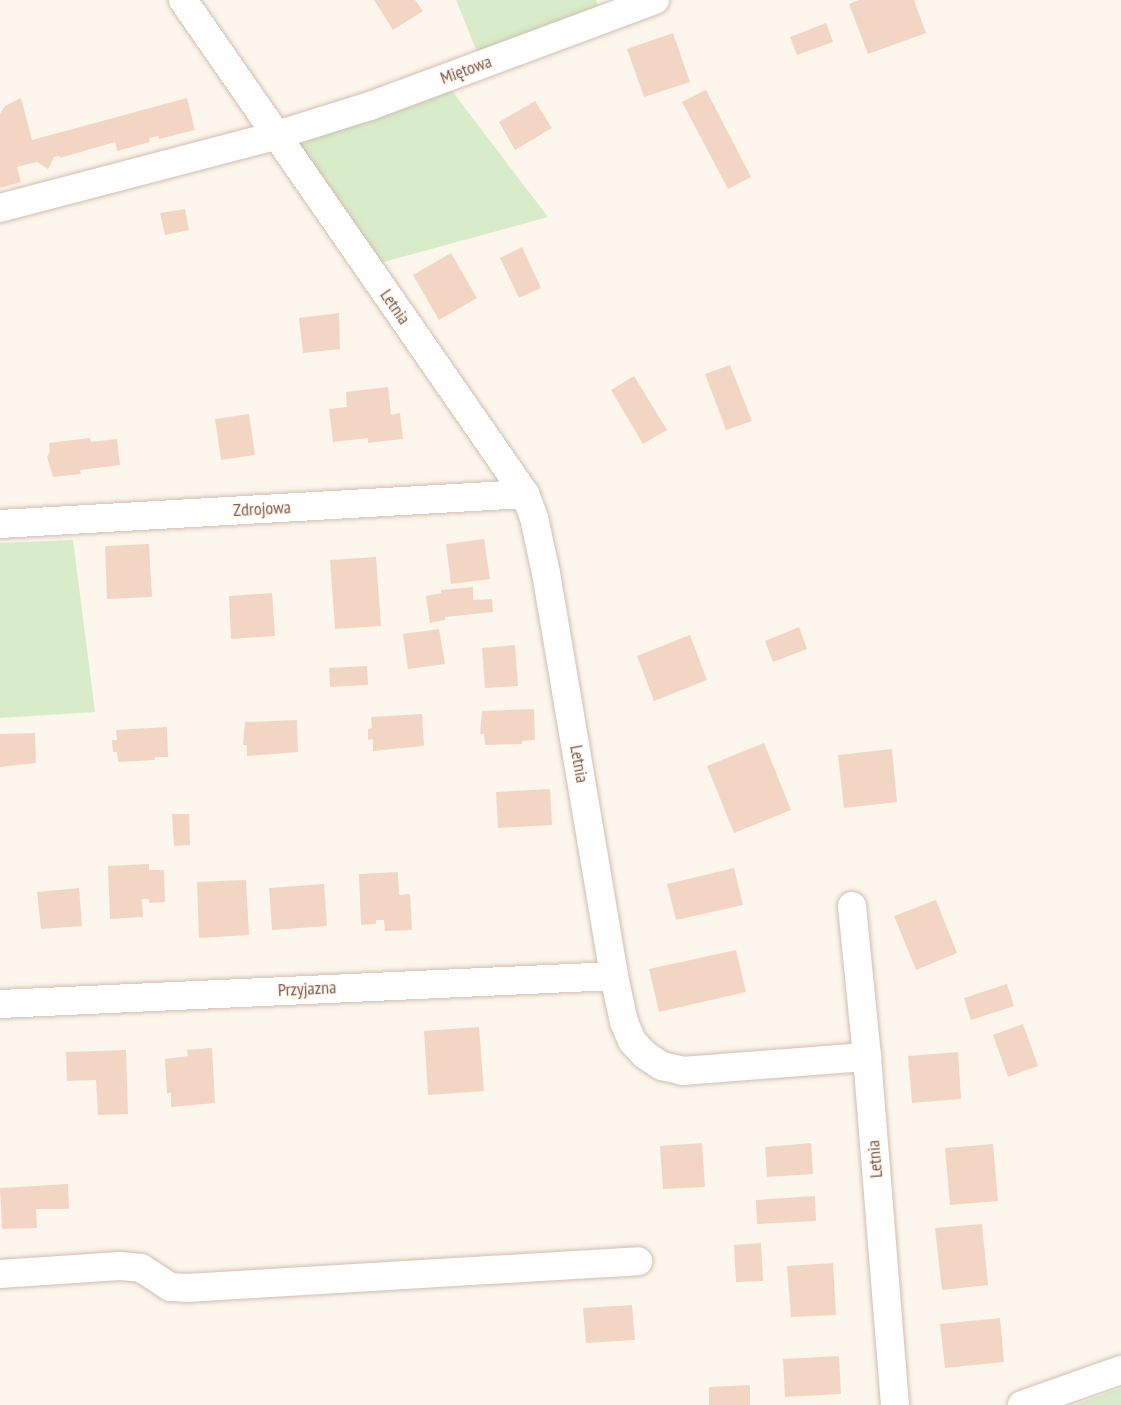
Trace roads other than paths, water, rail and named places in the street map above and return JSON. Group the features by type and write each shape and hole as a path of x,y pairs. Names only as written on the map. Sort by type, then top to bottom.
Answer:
{"street":[{"name":"Letnia","path":"183,0 274,136 525,494 534,518 546,573 614,976 624,1022 632,1041 645,1055 662,1066 683,1071 867,1057 895,1405"},
{"name":"Miętowa","path":"0,208 274,136 370,105 655,0"},
{"name":"Zdrojowa","path":"0,524 525,494"},
{"path":"852,906 867,1057"},
{"name":"Przyjazna","path":"0,1004 614,976"},
{"path":"0,1274 120,1266 141,1268 170,1287 187,1288 638,1261"},
{"path":"1022,1405 1121,1370"}]}
